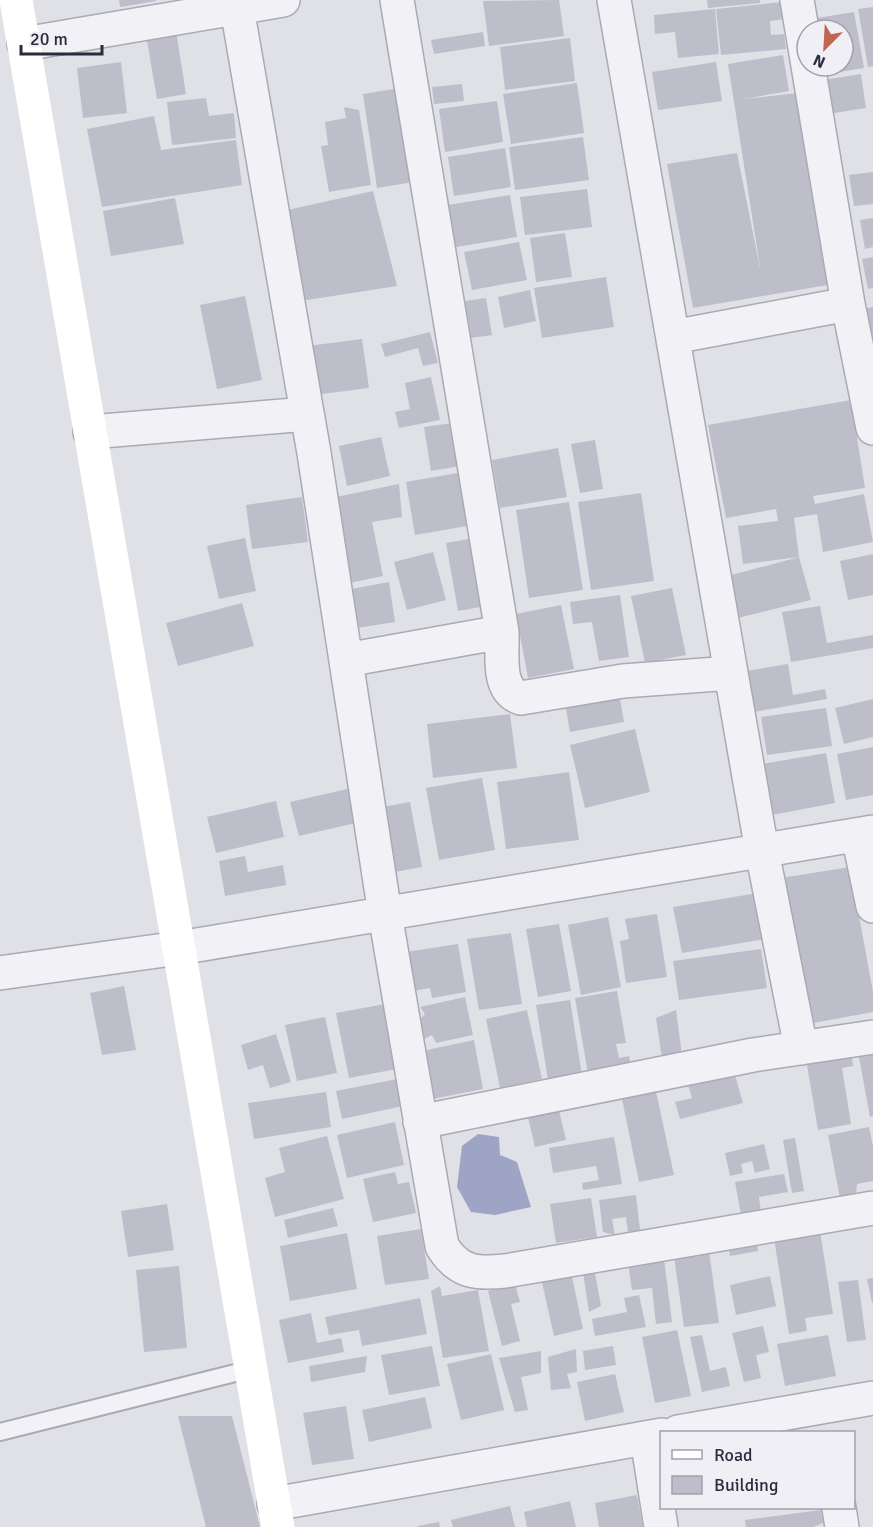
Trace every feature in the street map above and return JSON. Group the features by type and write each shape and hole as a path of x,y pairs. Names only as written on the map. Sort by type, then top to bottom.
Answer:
{"main road":[{"path":"16,0 276,1515"}],"street":[{"path":"24,44 283,0"},
{"path":"397,0 502,632 504,683 513,695 521,698 623,681 731,673"},
{"path":"614,0 762,851 801,1048"},
{"path":"797,0 810,89 848,304 873,428"},
{"path":"237,8 307,414 385,914 442,1246 450,1259 466,1269 481,1273 505,1271 873,1208"},
{"path":"673,337 848,304"},
{"path":"90,432 307,414"},
{"path":"346,660 502,632"},
{"path":"0,973 179,948 865,833 873,906"},
{"path":"420,1122 753,1055 873,1037"},
{"path":"705,1431 825,1420 873,1398"},
{"path":"276,1515 660,1435"},
{"path":"661,1509 661,1527"},
{"path":"838,1509 842,1527"}],"lane":[{"path":"0,1432 251,1369"}],"water":[{"path":"478,1134 499,1137 500,1155 517,1162 531,1207 495,1215 471,1212 457,1187 462,1146"}],"building":[{"path":"119,0 156,0 156,1 120,7"},
{"path":"559,0 564,36 489,46 483,1"},
{"path":"707,0 760,0 760,3 708,8"},
{"path":"791,1 792,18 770,21 771,35 784,34 786,49 721,55 716,9"},
{"path":"873,7 873,66 868,67 858,9"},
{"path":"715,9 719,54 678,58 675,32 655,34 654,15"},
{"path":"854,12 864,68 855,69 855,18 817,18"},
{"path":"176,31 186,94 157,99 146,35"},
{"path":"483,32 485,46 434,54 431,40"},
{"path":"570,38 575,81 505,90 500,47"},
{"path":"783,55 789,91 744,99 807,92 839,283 693,308 667,164 737,153 761,273 728,64"},
{"path":"121,62 127,113 83,118 77,68"},
{"path":"716,62 722,101 658,110 652,72"},
{"path":"861,74 866,108 828,114 823,80 855,78 855,75"},
{"path":"577,83 584,133 511,144 503,94"},
{"path":"462,84 464,101 434,104 432,87"},
{"path":"406,87 420,181 377,188 363,94"},
{"path":"206,98 209,116 234,113 236,138 172,145 167,102"},
{"path":"497,101 503,142 445,152 439,109"},
{"path":"344,107 359,110 371,185 329,192 321,146 328,145 325,122 346,118"},
{"path":"154,116 161,150 236,140 242,185 102,207 87,129"},
{"path":"583,137 589,180 515,190 509,147"},
{"path":"505,148 511,187 454,196 448,157"},
{"path":"873,172 873,204 854,206 849,175"},
{"path":"587,189 592,227 525,235 520,197"},
{"path":"373,191 397,286 301,301 283,211"},
{"path":"510,195 517,237 456,247 448,205"},
{"path":"175,198 184,244 111,256 103,211"},
{"path":"873,218 873,247 865,249 860,220"},
{"path":"565,233 572,277 536,282 530,238"},
{"path":"519,242 527,280 472,290 464,252"},
{"path":"873,257 873,288 868,289 862,259"},
{"path":"606,277 614,327 542,338 534,288"},
{"path":"530,290 536,321 504,328 498,297"},
{"path":"245,296 262,380 217,389 200,305"},
{"path":"486,298 492,335 471,338 465,301"},
{"path":"873,307 873,351 861,309"},
{"path":"430,332 438,363 423,366 418,348 385,357 381,344"},
{"path":"362,339 369,388 314,395 308,346"},
{"path":"431,377 440,420 399,428 395,412 410,409 405,383"},
{"path":"851,400 865,488 813,496 815,504 864,494 873,542 823,552 817,514 794,518 799,557 743,564 738,526 778,521 776,509 726,518 708,425"},
{"path":"459,422 466,465 431,471 424,427"},
{"path":"381,437 390,476 347,486 339,446"},
{"path":"595,440 603,489 580,493 571,444"},
{"path":"558,448 567,497 500,508 492,460"},
{"path":"463,472 473,525 415,535 406,482"},
{"path":"399,484 402,517 372,522 383,576 349,583 331,498"},
{"path":"641,493 654,581 591,590 578,502"},
{"path":"302,497 308,542 252,549 246,505"},
{"path":"569,502 583,590 529,598 516,510"},
{"path":"480,537 492,605 458,611 446,543"},
{"path":"245,538 256,591 219,599 207,546"},
{"path":"433,552 446,600 407,610 394,562"},
{"path":"873,554 873,595 848,600 840,561"},
{"path":"799,557 811,600 738,618 728,576"},
{"path":"389,582 395,622 357,628 351,589"},
{"path":"672,588 686,655 645,663 631,596"},
{"path":"620,595 629,657 599,661 592,622 573,624 570,602"},
{"path":"242,603 254,646 178,666 166,623"},
{"path":"561,605 574,669 528,678 516,614"},
{"path":"820,606 827,643 873,635 873,648 791,662 782,612"},
{"path":"788,664 793,695 825,689 827,699 754,712 746,671"},
{"path":"619,694 624,722 570,732 565,703"},
{"path":"873,699 873,737 844,744 835,708"},
{"path":"826,708 832,746 767,755 761,717"},
{"path":"510,714 517,768 433,778 427,724"},
{"path":"635,729 650,792 585,808 570,745"},
{"path":"873,747 873,795 846,800 837,754"},
{"path":"826,753 835,803 772,815 762,764"},
{"path":"569,772 579,840 506,849 497,782"},
{"path":"482,778 495,850 439,860 426,788"},
{"path":"352,788 360,822 299,836 290,802"},
{"path":"276,801 284,837 216,853 207,817"},
{"path":"410,802 422,867 389,873 377,808"},
{"path":"245,856 248,872 283,865 286,885 225,896 219,861"},
{"path":"850,867 873,992 873,1012 808,1024 781,878"},
{"path":"758,893 766,939 682,953 673,907"},
{"path":"657,914 667,977 626,983 620,941 629,939 625,919"},
{"path":"608,917 621,987 581,995 568,925"},
{"path":"559,924 571,991 538,997 526,929"},
{"path":"511,933 522,1004 479,1010 467,939"},
{"path":"458,944 466,992 432,998 430,988 413,991 406,952"},
{"path":"761,949 767,988 679,1000 673,961"},
{"path":"124,986 136,1050 102,1055 90,993"},
{"path":"617,991 626,1043 616,1044 619,1058 629,1056 631,1066 588,1074 575,998"},
{"path":"465,997 473,1035 436,1043 432,1035 424,1039 421,1018 425,1014 420,1007"},
{"path":"570,1000 582,1075 548,1080 536,1005"},
{"path":"385,1004 397,1069 349,1078 336,1013"},
{"path":"527,1010 542,1079 500,1088 486,1019"},
{"path":"676,1010 682,1055 662,1058 656,1018"},
{"path":"325,1017 337,1073 297,1081 285,1025"},
{"path":"276,1034 291,1082 270,1088 263,1065 248,1070 241,1045"},
{"path":"474,1040 483,1089 432,1099 422,1051"},
{"path":"873,1049 873,1116 870,1117 858,1052"},
{"path":"851,1051 853,1066 842,1068 851,1124 818,1130 806,1059"},
{"path":"733,1068 743,1103 680,1119 675,1102 692,1098 687,1081"},
{"path":"402,1078 408,1105 342,1119 336,1091"},
{"path":"655,1087 674,1175 639,1182 621,1094"},
{"path":"326,1092 331,1127 254,1139 248,1103"},
{"path":"557,1102 566,1140 535,1147 526,1109"},
{"path":"395,1122 404,1165 347,1178 337,1135"},
{"path":"869,1127 873,1146 873,1181 857,1184 856,1195 840,1198 828,1135"},
{"path":"327,1136 344,1199 275,1217 265,1178 285,1172 279,1148"},
{"path":"614,1137 622,1184 583,1190 582,1183 599,1180 596,1166 553,1173 549,1148"},
{"path":"795,1138 804,1191 792,1193 783,1140"},
{"path":"764,1144 770,1169 755,1173 752,1161 741,1164 743,1173 730,1176 725,1153"},
{"path":"395,1172 398,1184 409,1182 416,1213 373,1222 363,1179"},
{"path":"784,1174 788,1192 759,1197 761,1212 741,1215 735,1182"},
{"path":"636,1195 640,1230 628,1232 626,1217 612,1219 615,1235 603,1232 599,1200"},
{"path":"591,1198 597,1237 556,1243 550,1204"},
{"path":"167,1204 174,1250 128,1257 121,1211"},
{"path":"333,1208 338,1226 288,1238 284,1220"},
{"path":"421,1229 429,1279 385,1285 377,1236"},
{"path":"820,1231 833,1314 805,1318 807,1331 789,1334 774,1238"},
{"path":"347,1233 357,1289 290,1301 280,1246"},
{"path":"756,1240 758,1251 730,1256 728,1246"},
{"path":"709,1251 719,1323 684,1327 674,1256"},
{"path":"664,1259 672,1322 656,1324 652,1288 632,1290 628,1263"},
{"path":"179,1266 187,1348 144,1352 136,1270"},
{"path":"594,1268 601,1306 589,1312 583,1273"},
{"path":"571,1272 583,1329 554,1336 541,1278"},
{"path":"770,1276 776,1306 736,1315 730,1285"},
{"path":"873,1278 873,1303 872,1303 867,1279"},
{"path":"858,1280 866,1340 847,1342 838,1282"},
{"path":"515,1284 520,1302 511,1304 520,1341 502,1346 488,1291"},
{"path":"440,1286 442,1296 478,1290 489,1351 443,1358 431,1291"},
{"path":"639,1295 646,1327 595,1336 592,1319 627,1312 624,1298"},
{"path":"420,1298 427,1334 362,1346 359,1330 329,1335 325,1317"},
{"path":"311,1313 317,1343 341,1338 344,1352 288,1363 279,1320"},
{"path":"763,1326 769,1352 756,1355 761,1378 744,1382 732,1333"},
{"path":"677,1330 691,1396 655,1403 642,1337"},
{"path":"702,1335 710,1371 726,1367 730,1386 702,1392 690,1337"},
{"path":"828,1335 836,1376 785,1386 777,1344"},
{"path":"432,1346 440,1386 389,1395 381,1355"},
{"path":"613,1346 616,1365 585,1370 583,1351"},
{"path":"576,1349 577,1372 567,1374 571,1388 551,1390 548,1357"},
{"path":"541,1351 541,1373 521,1377 528,1410 515,1412 499,1358"},
{"path":"491,1354 504,1410 461,1420 447,1364"},
{"path":"367,1356 365,1372 311,1382 309,1366"},
{"path":"615,1374 624,1412 585,1421 577,1382"},
{"path":"425,1397 432,1428 369,1442 362,1410"},
{"path":"346,1406 354,1459 312,1465 303,1413"},
{"path":"178,1416 232,1416 260,1527 206,1527"},
{"path":"637,1495 643,1527 599,1527 595,1503"},
{"path":"570,1501 576,1527 527,1527 524,1512"},
{"path":"510,1506 515,1527 453,1527 451,1520"},
{"path":"821,1510 823,1523 813,1527 746,1527 745,1520"},
{"path":"439,1522 440,1527 418,1526"}]}
